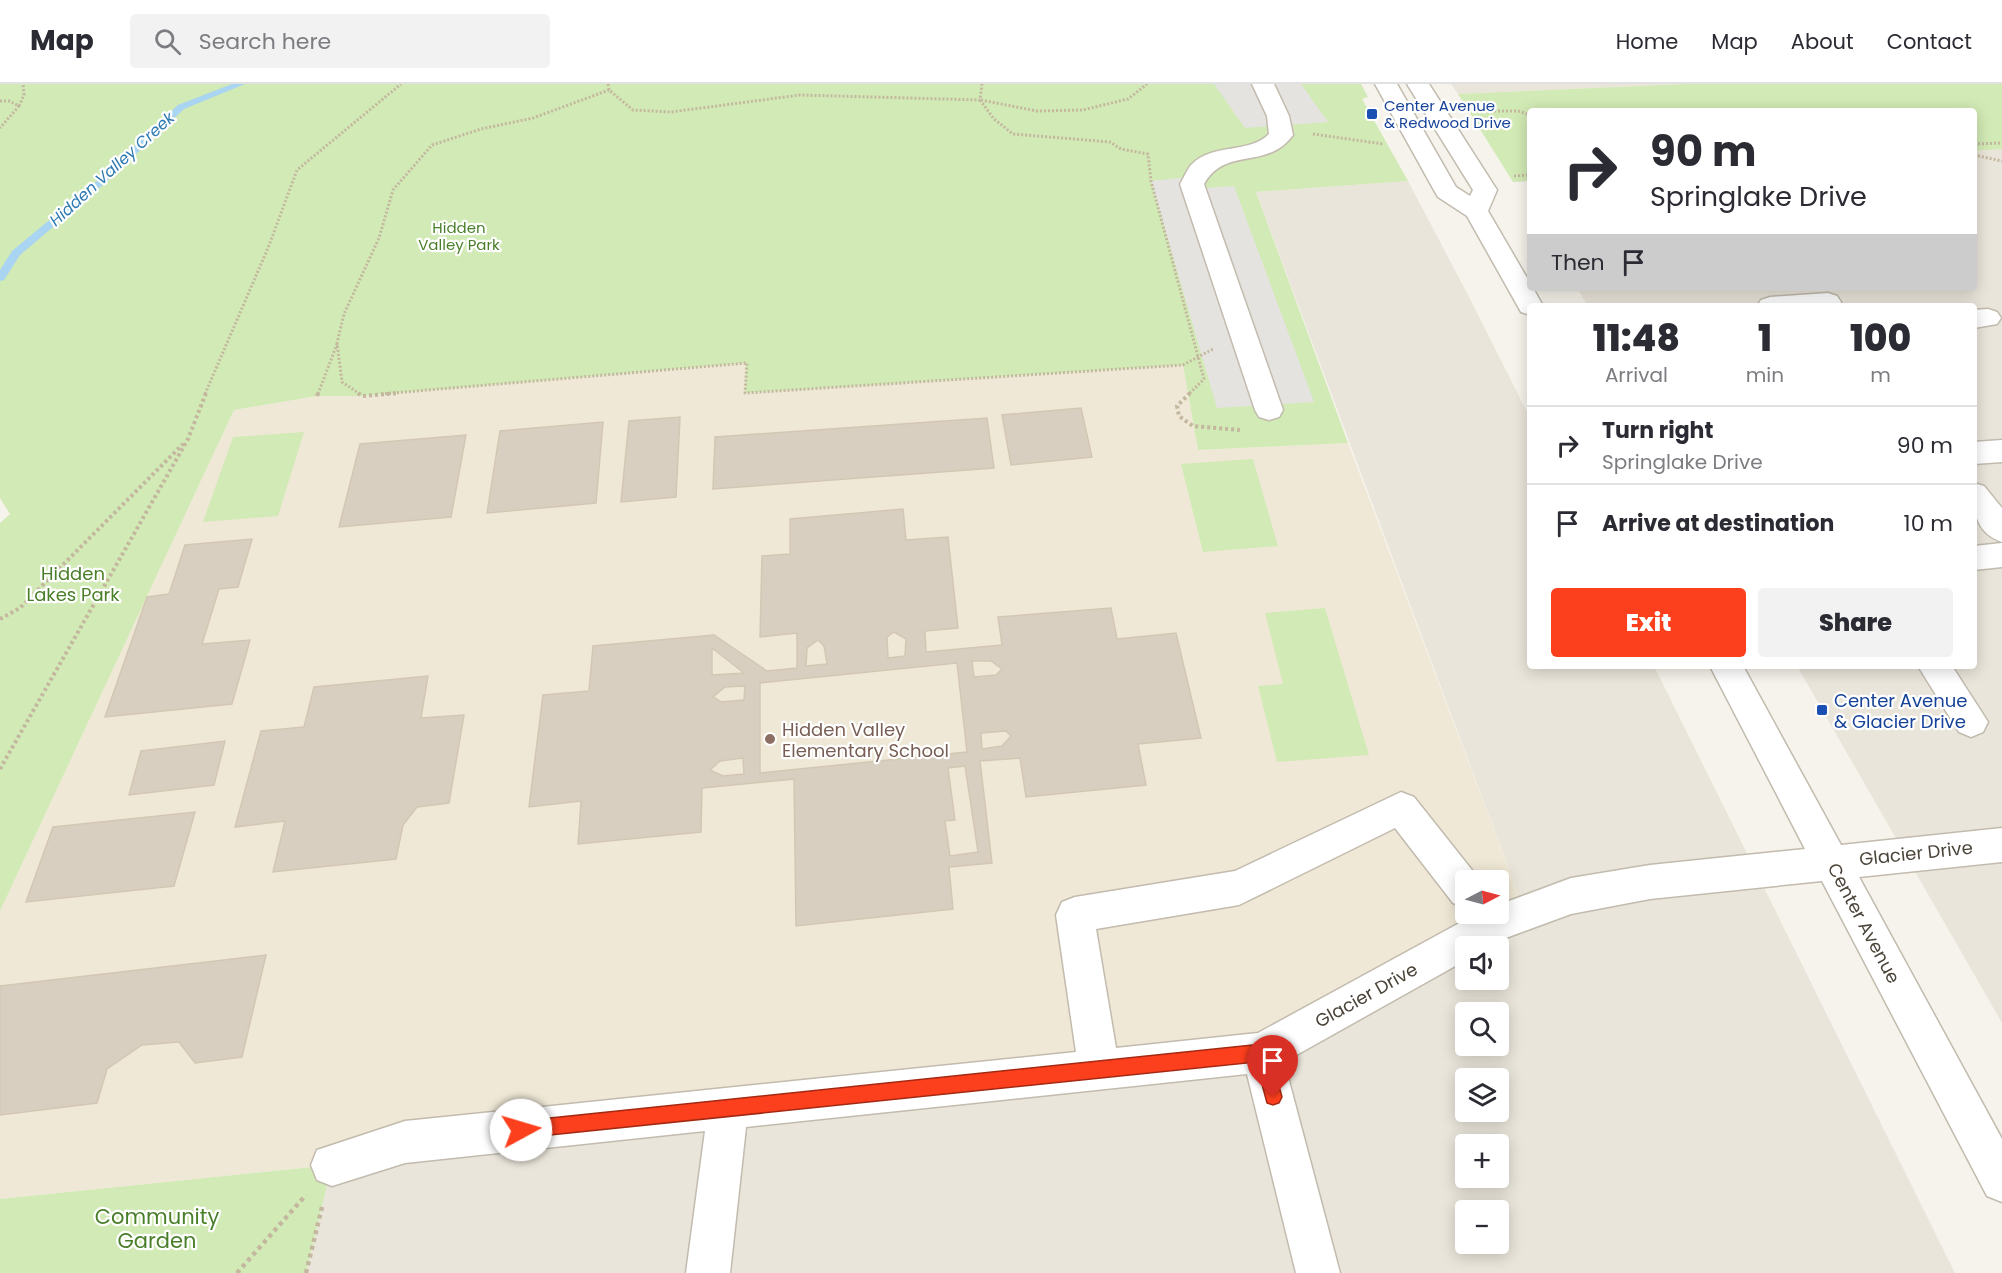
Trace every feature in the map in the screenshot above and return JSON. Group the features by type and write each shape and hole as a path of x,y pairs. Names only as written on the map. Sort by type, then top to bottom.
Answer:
{"street":[{"path":"1263,84 1278,116 1281,135 1269,147 1218,158 1201,168 1192,184 1269,410"},
{"path":"1386,84 1447,192 1476,211 1528,303"},
{"path":"1418,84 1485,190 1476,211"},
{"path":"1794,303 1825,299"},
{"path":"1977,453 2002,451"},
{"path":"1977,498 2002,530"},
{"path":"1977,558 2002,555"},
{"name":"Center Avenue","path":"1728,669 2002,1181"},
{"path":"1936,669 1971,722"},
{"path":"1100,1069 1075,915 1239,888 1401,808 1455,877"},
{"name":"Glacier Drive","path":"1509,913 1571,896 1650,882 2002,845"},
{"name":"Glacier Drive","path":"332,1165 405,1142 1262,1053 1479,924"},
{"path":"1262,1053 1318,1273"},
{"path":"708,1273 728,1108"}],"path":[{"path":"0,128 15,114 24,94 23,84"},
{"path":"0,769 188,439 217,363 268,248 297,170 401,84"},
{"path":"608,84 609,90 633,110 671,112 800,95 980,100 1037,111 1083,110 1128,99 1147,84"},
{"path":"982,84 980,100 994,119 1013,134 1110,142 1121,149 1148,154 1151,181 1204,379 1177,406 1179,416 1193,426 1248,432"},
{"path":"317,396 337,343 344,314 379,238 393,189 432,145 481,129 533,118 609,90"},
{"path":"0,101 9,101 19,106"},
{"path":"1437,111 1518,111 1527,114"},
{"path":"1280,129 1422,149"},
{"path":"1977,144 2002,143"},
{"path":"1977,156 2002,161"},
{"path":"337,343 342,382 362,396 747,363 745,393 1183,365 1199,355 1244,336"},
{"path":"0,619 20,608 188,439"},
{"path":"237,1273 332,1165"},
{"path":"306,1273 332,1165"}],"shaded area":[{"path":"1214,84 1301,84 1328,122 1245,128"},
{"path":"1451,84 1686,84 1458,94"},
{"path":"2002,149 2002,1023 1799,669 1977,669 1977,303 1586,303 1579,291 1977,291 1977,151"},
{"path":"1188,177 1194,189 1234,186 1314,402 1217,408 1151,181"},
{"path":"1408,181 1527,412 1527,669 1655,669 1955,1273 306,1273 332,1165 1468,924 1509,924 1509,915 1525,912 1256,192"},
{"name":"Hidden Valley Elementary School","path":"747,363 746,393 1183,365 1198,450 1348,443 1525,912 1509,921 1509,870 1455,870 1455,924 1503,924 1480,936 1455,936 1455,950 1262,1053 332,1165 0,1199 0,911 234,410 317,396 362,396"}],"green space":[{"name":"Hidden Valley Park","path":"0,84 1361,84 1368,97 1362,99 1408,181 1256,192 1348,443 1198,450 1183,365 745,393 746,363 362,396 317,396 234,410 0,911 0,523 10,514 0,498"},
{"path":"1686,84 2002,84 2002,149 1977,151 1977,108 1527,108 1527,181 1513,182 1458,94"},
{"path":"304,432 278,516 203,522 233,437"},
{"path":"1253,459 1278,546 1203,552 1181,464"},
{"path":"1325,608 1369,755 1277,762 1258,686 1283,684 1265,613"},
{"name":"Community Garden","path":"332,1165 306,1273 0,1273 0,1199"}],"building":[{"path":"1081,408 1092,457 1011,465 1002,415"},
{"path":"680,417 676,497 621,502 629,421"},
{"path":"987,418 994,468 713,489 715,437"},
{"path":"603,422 596,503 487,513 500,431"},
{"path":"466,435 451,517 339,527 360,444"},
{"path":"903,509 906,540 948,537 958,628 925,631 926,652 1002,645 998,617 1111,608 1117,639 1176,633 1201,738 1138,744 1146,785 1026,797 1020,758 980,761 992,863 949,867 953,909 796,926 794,779 702,788 701,832 578,844 581,801 529,807 543,695 589,691 593,646 714,635 767,671 797,668 797,633 760,637 762,556 790,554 790,519","holes":["894,632 906,639 905,656 888,658 887,637","818,640 824,646 827,664 806,666 807,648","712,648 744,673 712,675","972,661 991,661 1002,669 996,675 974,677","957,663 967,752 760,773 760,683","745,686 744,700 721,702 713,697 725,687","1006,731 1011,736 1002,746 982,749 981,733","743,758 744,774 723,776 710,770 720,761","965,766 978,852 950,856 945,821 955,820 948,768"]},
{"path":"252,539 238,587 219,589 202,644 250,640 232,704 105,717 147,597 169,594 185,545"},
{"path":"428,676 421,718 464,715 449,803 417,807 403,825 396,859 273,872 285,821 235,827 261,731 304,727 314,687"},
{"path":"225,741 214,785 129,795 141,751"},
{"path":"195,812 174,886 26,902 53,827"},
{"path":"266,955 242,1057 195,1063 179,1042 142,1045 107,1069 97,1103 0,1115 0,986"}],"waterway":[{"name":"Hidden Valley Creek","path":"0,278 16,253 102,181 181,107 240,84"}],"place":[{"name":"Center Avenue & Redwood Drive","path":"1372,114"},
{"name":"Center Avenue & Glacier Drive","path":"1822,710"},
{"name":"Hidden Valley Elementary School","path":"770,739"}],"route":[{"path":"521,1130 1262,1053 1273,1097"}],"park label":[{"name":"Hidden Lakes Park","path":"73,583"}]}
